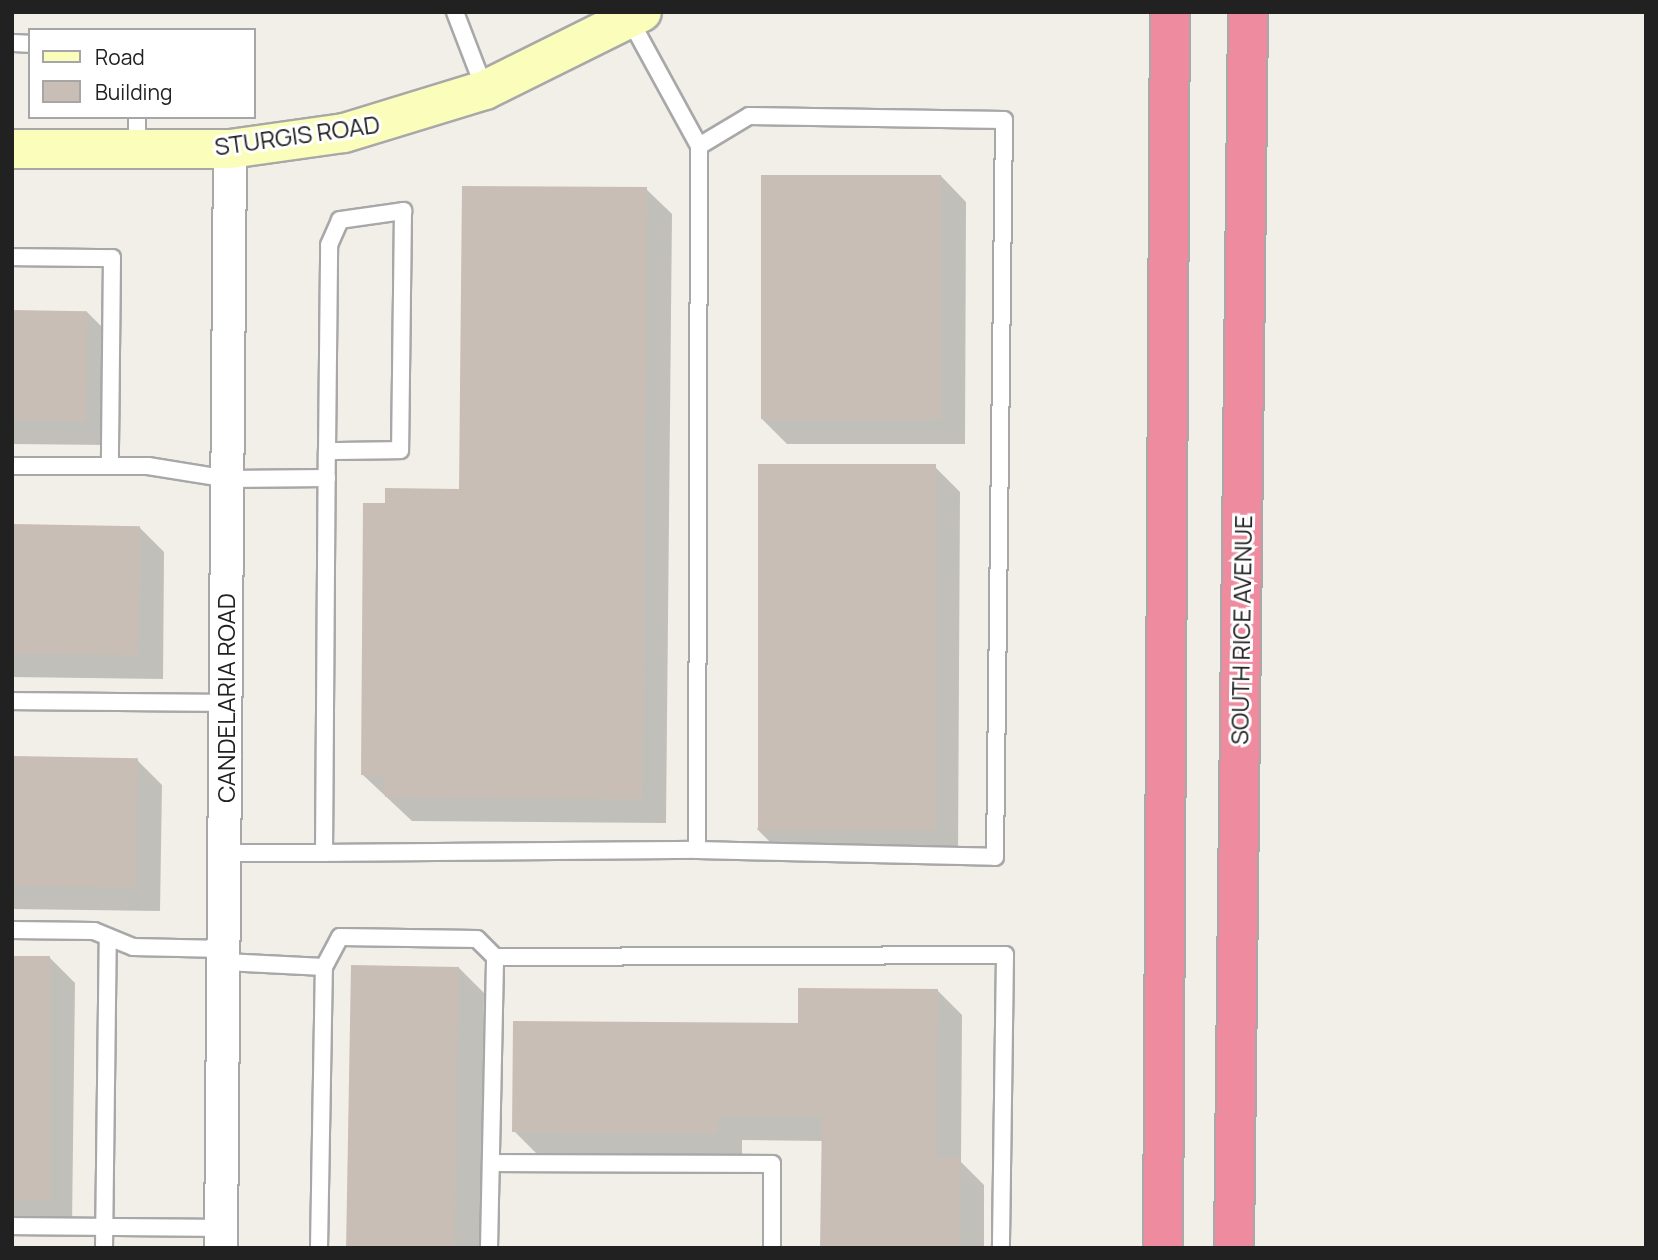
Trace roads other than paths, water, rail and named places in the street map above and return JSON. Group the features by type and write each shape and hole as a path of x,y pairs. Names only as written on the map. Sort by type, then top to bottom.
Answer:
{"highway":[{"path":"1163,1248 1170,12"},
{"name":"SOUTH RICE AVENUE","path":"1234,1248 1248,12"}],"street":[{"name":"STURGIS ROAD","path":"12,149 138,134 230,149 344,133 485,90 636,15"},
{"name":"CANDELARIA ROAD","path":"221,1238 230,149"}],"lane":[{"path":"455,12 485,90"},
{"path":"636,15 699,146 697,850"},
{"path":"225,853 697,850 995,857 1004,120 750,116 699,146"},
{"path":"324,853 327,451 329,245 340,220 403,211 400,450 327,451"},
{"path":"12,257 112,258 110,466"},
{"path":"12,466 110,466 228,479 327,478"},
{"path":"12,701 226,704"},
{"path":"12,930 94,931 133,947 324,967"},
{"path":"104,1248 108,937"},
{"path":"319,1248 324,967 340,937 477,939 495,957 1005,955 1001,1248"},
{"path":"108,968 133,947"},
{"path":"489,1248 495,957"},
{"path":"491,1163 772,1164 772,1248"},
{"path":"12,1226 104,1226 221,1238"}]}
